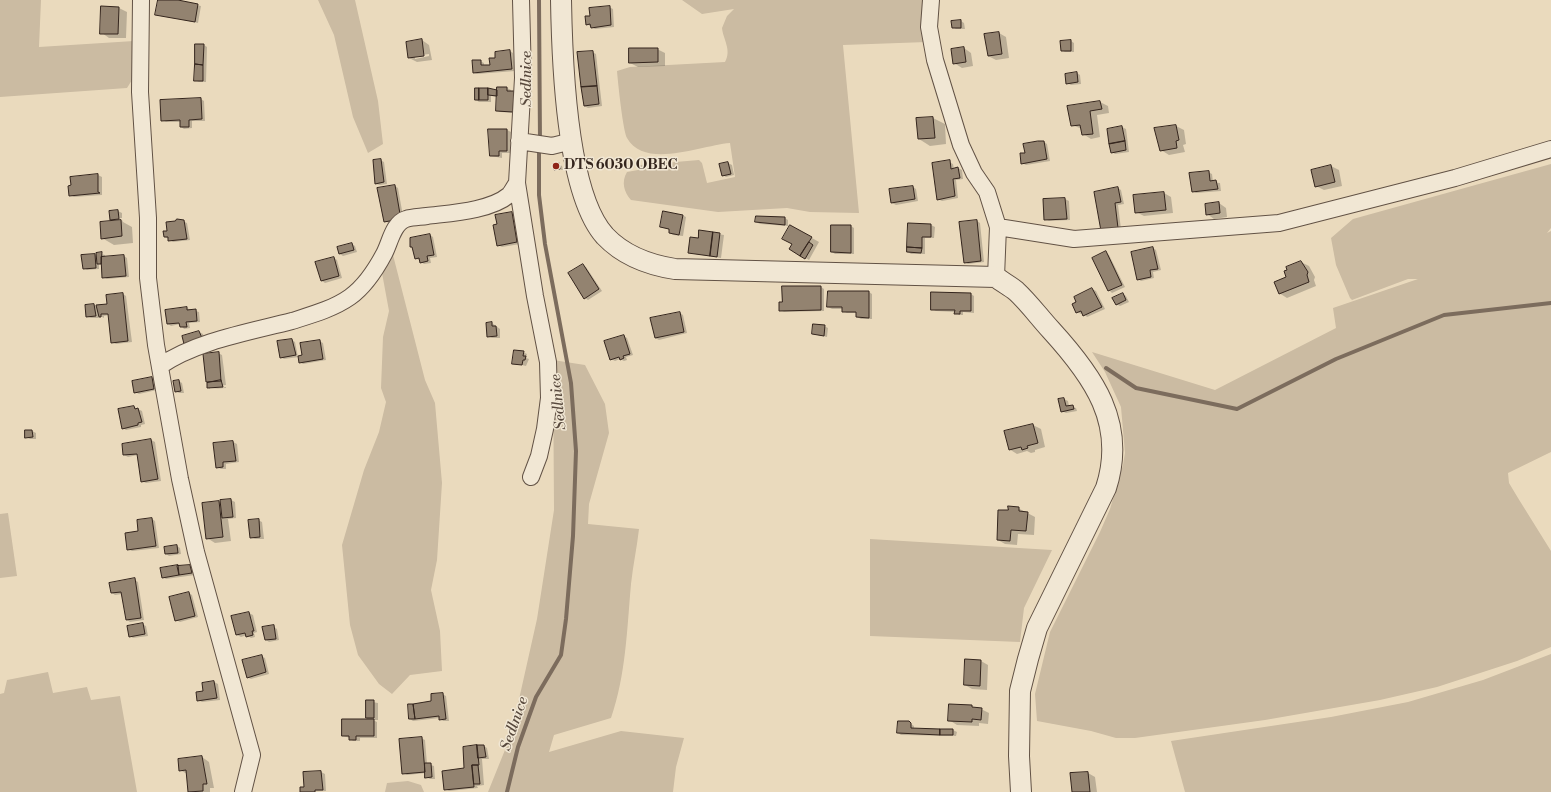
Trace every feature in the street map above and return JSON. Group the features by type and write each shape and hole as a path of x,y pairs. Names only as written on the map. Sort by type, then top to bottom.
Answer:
{"street":[{"path":"141,0 140,92 148,218 148,278 160,366 180,479 196,552 252,755 244,792"},
{"path":"521,0 524,142 517,183 536,303 548,362 549,398 539,456 531,477"},
{"path":"561,0 563,58 572,141 585,198 596,223 605,236 616,245 640,261 652,266 675,270 996,277 1021,297 1063,343 1095,385 1108,414 1112,447 1112,464 1106,488 1037,628 1028,659 1020,691 1019,756 1021,792"},
{"path":"931,0 929,27 938,67 961,145 974,173 987,192 998,227 996,277"},
{"path":"524,142 552,146 572,141"},
{"path":"998,227 1074,239 1279,223 1455,178 1551,149"},
{"path":"160,366 171,358 207,344 309,316 341,303 358,290 372,273 401,222 406,219 460,212 501,201 510,195 517,183"}],"shaded area":[{"path":"0,0 41,0 39,47 134,41 132,80 127,88 0,97"},
{"path":"318,0 355,0 378,101 383,144 368,153 353,117 334,35"},
{"path":"682,0 926,0 927,42 843,45 859,213 810,212 787,208 718,212 631,200 624,187 624,179 627,172 638,170 640,165 699,160 702,163 707,183 735,177 730,143 675,153 647,153 635,147 625,134 617,71 630,67 725,62 727,58 728,53 722,28 727,16 734,9 702,14"},
{"path":"1551,164 1551,228 1547,233 1551,231 1551,452 1508,473 1509,483 1551,551 1551,647 1517,661 1437,687 1380,700 1265,720 1135,738 1116,738 1091,731 1037,721 1035,694 1050,632 1110,509 1125,453 1121,407 1105,372 1092,352 1215,390 1336,328 1333,308 1418,279 1408,279 1352,300 1336,265 1331,238 1353,219"},
{"path":"393,255 425,380 435,403 442,483 437,560 431,590 440,631 442,671 410,675 392,694 379,684 358,655 350,625 342,545 364,470 379,432 386,402 381,388 383,337 389,311 382,273"},
{"path":"553,360 585,365 605,404 609,433 589,504 588,524 639,529 631,584 623,669 611,718 554,735 549,752 621,731 684,738 676,767 673,792 488,792 511,735 537,619 554,510"},
{"path":"8,513 17,576 0,578 0,514"},
{"path":"870,539 1052,550 1024,608 1020,642 870,636"},
{"path":"1551,654 1551,792 1185,792 1171,741 1331,717 1408,702 1483,680"},
{"path":"48,672 53,693 87,687 91,700 120,696 137,792 0,792 0,694 4,693 7,680"},
{"path":"408,781 421,785 424,792 385,792 387,783"}],"building":[{"path":"158,0 178,0 198,4 195,22 155,15"},
{"path":"101,6 119,7 118,34 100,34"},
{"path":"610,6 611,25 591,28 590,24 586,25 585,16 590,16 589,8"},
{"path":"961,20 961,28 952,28 951,21"},
{"path":"999,32 1002,54 988,56 984,34"},
{"path":"422,39 424,56 408,58 406,42"},
{"path":"1071,40 1071,51 1061,51 1060,41"},
{"path":"195,44 204,44 203,65 195,64"},
{"path":"964,47 966,62 953,64 951,49"},
{"path":"629,48 658,48 658,62 629,63"},
{"path":"510,50 512,69 473,73 472,60 481,60 481,65 490,65 489,58 495,58 495,52"},
{"path":"593,51 597,86 581,87 577,52"},
{"path":"195,64 203,65 203,81 194,81"},
{"path":"1077,72 1078,82 1066,84 1065,74"},
{"path":"597,86 599,104 584,106 581,87"},
{"path":"497,87 507,87 507,91 514,91 513,112 496,111"},
{"path":"475,88 479,88 479,100 475,100"},
{"path":"479,88 488,88 488,100 479,100"},
{"path":"488,88 497,90 497,96 488,95"},
{"path":"201,98 202,119 189,120 189,127 180,127 180,120 161,121 160,100"},
{"path":"1100,101 1102,109 1090,111 1093,134 1082,135 1080,125 1071,126 1067,106"},
{"path":"933,117 935,138 918,139 916,118"},
{"path":"1176,125 1179,140 1176,141 1177,148 1160,151 1154,128"},
{"path":"1122,126 1125,141 1109,144 1107,129"},
{"path":"488,129 507,129 507,151 499,151 499,156 490,156"},
{"path":"1044,141 1047,159 1021,164 1020,153 1025,153 1023,144"},
{"path":"1125,141 1126,150 1111,153 1109,144"},
{"path":"381,159 384,182 375,184 373,160"},
{"path":"950,160 951,169 958,167 960,178 953,179 955,196 937,200 932,163"},
{"path":"728,162 731,174 722,176 719,164"},
{"name":"DTS 6030 OBEC","path":"559,163 560,169 554,170 553,164"},
{"path":"1331,165 1335,182 1315,187 1311,170"},
{"path":"1209,171 1210,181 1216,180 1218,189 1192,192 1189,173"},
{"path":"98,174 98,192 100,193 69,196 68,186 71,185 70,177"},
{"path":"395,185 400,214 395,220 384,222 377,188"},
{"path":"913,186 915,199 891,203 889,189"},
{"path":"1118,187 1121,202 1115,203 1118,228 1101,231 1094,192"},
{"path":"1164,192 1166,210 1135,213 1133,195"},
{"path":"1065,198 1067,219 1044,220 1043,199"},
{"path":"1219,202 1220,213 1206,215 1205,204"},
{"path":"118,210 119,219 110,220 109,211"},
{"path":"663,211 683,215 679,235 669,233 669,229 660,227"},
{"path":"512,212 517,242 497,246 493,225 497,224 495,215"},
{"path":"756,216 785,217 785,225 755,222"},
{"path":"177,219 184,220 187,239 168,241 168,237 164,237 163,231 167,231 166,222 175,221"},
{"path":"121,220 122,236 101,239 100,222"},
{"path":"977,220 981,261 964,263 959,222"},
{"path":"908,223 931,224 931,237 922,237 922,248 907,247"},
{"path":"790,225 812,237 800,256 789,249 792,244 782,239"},
{"path":"831,225 851,225 851,253 831,252"},
{"path":"699,230 713,232 710,256 688,253 690,237 698,238"},
{"path":"713,232 720,233 717,257 710,256"},
{"path":"430,234 434,255 427,256 428,261 420,263 419,258 415,259 412,247 410,247 410,238"},
{"path":"809,242 813,245 805,259 800,256"},
{"path":"352,243 354,250 339,254 337,247"},
{"path":"907,247 922,248 921,253 907,252"},
{"path":"1153,247 1158,269 1150,270 1151,277 1137,280 1131,252"},
{"path":"1106,251 1122,285 1108,291 1092,258"},
{"path":"102,252 101,264 97,264 96,253"},
{"path":"95,254 96,268 83,269 81,255"},
{"path":"124,255 126,276 102,278 101,257"},
{"path":"334,257 339,276 321,281 315,262"},
{"path":"1301,261 1308,272 1307,275 1309,282 1279,294 1274,282 1286,277 1284,271 1287,270 1286,267"},
{"path":"583,264 599,289 584,299 568,273"},
{"path":"782,286 821,286 821,310 779,311 779,302 782,302"},
{"path":"1092,288 1102,307 1083,316 1081,311 1076,313 1072,304 1076,302 1074,297"},
{"path":"828,291 869,291 869,318 856,317 856,312 842,312 842,307 827,307"},
{"path":"931,292 971,293 971,311 960,311 960,314 954,314 955,310 931,310"},
{"path":"123,293 128,341 111,343 108,314 101,314 101,317 99,317 96,305 107,304 106,295"},
{"path":"1123,293 1126,300 1116,305 1112,298"},
{"path":"94,304 96,316 86,317 85,305"},
{"path":"187,307 187,310 196,309 197,321 186,322 187,327 180,327 179,323 167,324 165,310"},
{"path":"680,312 684,332 655,338 650,318"},
{"path":"492,322 492,326 496,326 497,336 487,337 486,323"},
{"path":"813,324 825,325 824,336 812,334"},
{"path":"199,331 202,338 184,344 182,336"},
{"path":"624,335 630,354 623,356 624,358 620,360 619,357 610,360 604,341"},
{"path":"292,339 296,355 280,358 277,341"},
{"path":"320,340 323,359 299,363 298,356 302,355 300,343"},
{"path":"514,350 524,351 523,356 526,356 522,365 512,364"},
{"path":"219,352 221,381 206,382 203,354"},
{"path":"152,377 154,389 134,393 132,381"},
{"path":"179,380 181,391 175,392 173,381"},
{"path":"221,380 223,387 207,388 207,383"},
{"path":"1064,398 1066,406 1073,405 1074,409 1061,412 1058,399"},
{"path":"134,406 135,409 138,408 142,422 138,423 138,425 122,429 118,409"},
{"path":"1033,424 1038,443 1027,446 1028,448 1022,450 1021,447 1009,450 1004,431"},
{"path":"25,430 32,430 33,437 25,438"},
{"path":"151,439 158,479 141,482 137,454 123,455 122,444"},
{"path":"233,441 236,461 223,462 223,467 216,468 213,443"},
{"path":"231,499 233,517 222,518 220,500"},
{"path":"219,501 223,537 206,539 202,503"},
{"path":"1008,506 1019,507 1019,511 1028,512 1026,531 1011,530 1010,541 997,540 998,510 1008,510"},
{"path":"152,518 156,546 127,550 125,533 138,531 137,520"},
{"path":"259,519 260,537 250,538 248,520"},
{"path":"177,545 178,553 165,554 164,547"},
{"path":"178,565 179,575 162,578 160,568"},
{"path":"190,565 192,573 179,575 177,566"},
{"path":"135,578 141,618 126,620 121,592 111,593 109,583"},
{"path":"189,592 195,616 175,621 169,597"},
{"path":"249,612 254,631 252,631 253,635 246,637 245,633 236,635 231,616"},
{"path":"143,623 145,634 129,637 127,626"},
{"path":"274,625 276,639 265,640 262,627"},
{"path":"262,655 266,672 247,678 242,660"},
{"path":"965,659 981,660 980,686 964,685"},
{"path":"214,681 217,698 197,701 196,692 203,691 202,683"},
{"path":"443,693 446,719 439,720 439,716 415,719 413,704 431,701 431,694"},
{"path":"366,700 374,700 374,718 366,718"},
{"path":"408,704 413,704 415,719 409,719"},
{"path":"949,704 972,705 972,707 982,708 981,720 972,719 972,722 948,721"},
{"path":"342,719 374,719 374,736 356,736 356,740 349,740 349,736 342,736"},
{"path":"898,721 909,721 911,723 911,728 940,729 940,735 897,733"},
{"path":"940,729 953,729 953,735 940,735"},
{"path":"422,737 425,772 402,774 399,739"},
{"path":"477,745 479,765 472,765 474,787 444,790 442,771 464,768 463,747"},
{"path":"477,745 484,745 486,757 478,758"},
{"path":"202,756 207,784 203,784 203,791 188,792 186,770 179,771 178,759"},
{"path":"425,763 431,763 432,777 425,778"},
{"path":"472,765 478,765 480,784 474,784"},
{"path":"321,771 323,790 315,790 315,792 300,792 300,787 304,787 303,772"},
{"path":"1088,772 1090,792 1072,792 1070,773"}],"waterway":[{"name":"Sedlnice","path":"539,0 540,142"},
{"name":"Sedlnice","path":"507,792 518,747 536,697 561,655 566,619 573,536 576,451 571,383 545,244 539,195 539,148"},
{"path":"1106,368 1136,388 1237,409 1336,359 1444,315 1551,303"}],"place":[{"name":"DTS 6030 OBEC","path":"556,166"}]}
